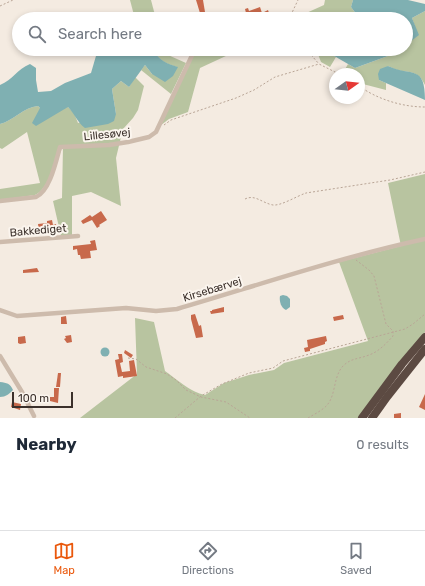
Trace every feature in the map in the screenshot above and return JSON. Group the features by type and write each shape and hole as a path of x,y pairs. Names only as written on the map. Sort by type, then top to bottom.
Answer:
{"highway":[{"path":"362,418 398,369 425,337"},
{"path":"372,418 425,349"}],"street":[{"path":"157,130 192,56"},
{"name":"Lillesøvej","path":"0,201 36,197 41,195 49,182 60,147 109,145 128,142 149,137 157,130"},
{"name":"Bakkediget","path":"0,242 78,236"},
{"name":"Kirsebærvej","path":"0,310 17,316 126,308 156,311 177,309 352,257 425,239"},
{"path":"0,356 22,392 34,416"}],"path":[{"path":"0,6 13,0"},
{"path":"293,12 298,0"},
{"path":"312,56 319,64 329,69"},
{"path":"157,130 171,120 236,98 275,78 319,64"},
{"path":"365,90 397,103 425,107"},
{"path":"245,199 249,197 273,205 280,204 297,196 306,194 390,180 425,172"},
{"path":"352,257 369,270 374,276 386,324 394,333"},
{"path":"175,418 201,397 222,384 249,373 273,368 283,361 394,333 413,324 425,314"},
{"path":"308,418 325,408 330,402 339,371 343,366 349,361 370,355 378,350 393,336 394,333"},
{"path":"128,358 136,359 146,367 167,374 176,380 186,390 201,397 226,402 250,418"}],"green space":[{"path":"130,0 151,0 154,12 133,12"},
{"path":"325,0 353,0 351,7 355,12 308,12 324,5"},
{"path":"425,11 425,85 416,74 397,70 388,66 379,80 386,83 386,90 365,85 365,68 355,68 388,56 413,56 413,39 418,35 413,17"},
{"path":"157,56 170,56 186,63 171,94 141,70 145,65 152,74 177,67"},
{"path":"193,56 226,56 200,68 188,112 169,119 161,125"},
{"path":"319,56 336,57 330,67 321,62"},
{"path":"348,64 355,68 346,68"},
{"path":"135,77 144,86 138,110 123,129 116,158 121,206 91,192 72,196 72,235 61,236 53,201 62,198 63,146 48,181 40,192 35,195 0,200 0,189 40,183 27,132 2,149 0,148 0,124 28,109 38,106 40,108 68,107 74,113 78,123 116,114 112,89 121,81 129,87"},
{"path":"425,174 425,332 358,418 80,418 137,374 135,318 154,322 165,371 189,388 205,395 224,383 249,375 274,370 284,363 368,341 339,262 401,246 388,183"}],"water":[{"path":"353,0 408,0 425,4 425,11 413,17 413,12 355,12 351,7"},
{"path":"413,20 419,35 413,40"},
{"path":"96,56 158,56 167,63 178,67 173,76 165,82 152,74 145,65 129,87 121,81 112,89 116,114 114,121 108,124 85,128 68,107 36,126 32,123 40,108 38,106 28,109 0,124 0,85 26,66 30,64 36,68 38,92 51,91 65,83 91,73"},
{"path":"334,56 388,56 355,68"},
{"path":"388,66 420,76 423,81 425,100 379,80 378,74 380,69"},
{"path":"283,295 290,299 290,307 286,310 280,302 280,296"},
{"path":"105,347 110,352 105,357 100,352"},
{"path":"0,382 8,384 13,390 6,396 0,397"}],"building":[{"path":"196,0 203,0 205,12 200,12"},
{"path":"260,7 262,12 246,12 245,9 248,8 249,11"},
{"path":"101,211 107,220 97,228 92,220 83,224 81,221 90,215 92,217"},
{"path":"52,220 53,225 56,224 57,231 53,232 52,229 39,231 38,224 47,223 47,221"},
{"path":"95,240 97,250 90,251 91,258 81,259 80,255 78,255 77,249 73,250 73,246 91,244 90,241"},
{"path":"37,268 39,272 23,273 23,270"},
{"path":"224,307 224,312 211,314 210,311"},
{"path":"195,314 199,326 201,325 203,337 196,338 191,319 191,315"},
{"path":"343,315 344,319 334,321 333,317"},
{"path":"66,316 67,324 61,324 61,317"},
{"path":"71,335 72,342 67,343 64,339 66,338 65,336"},
{"path":"25,336 26,343 18,343 18,337"},
{"path":"326,336 327,341 325,344 305,352 304,348 308,347 307,340"},
{"path":"125,350 133,355 131,358 124,353"},
{"path":"118,354 122,354 123,362 120,363 122,372 130,371 129,361 134,360 137,376 123,378 123,376 118,377 115,360 119,359"},
{"path":"58,373 61,373 60,387 56,387"},
{"path":"54,388 59,388 58,403 50,401 50,397 54,397"},
{"path":"425,394 425,410 419,407"},
{"path":"12,402 21,404 20,410 11,407"},
{"path":"401,413 401,418 394,418 394,414"}]}
